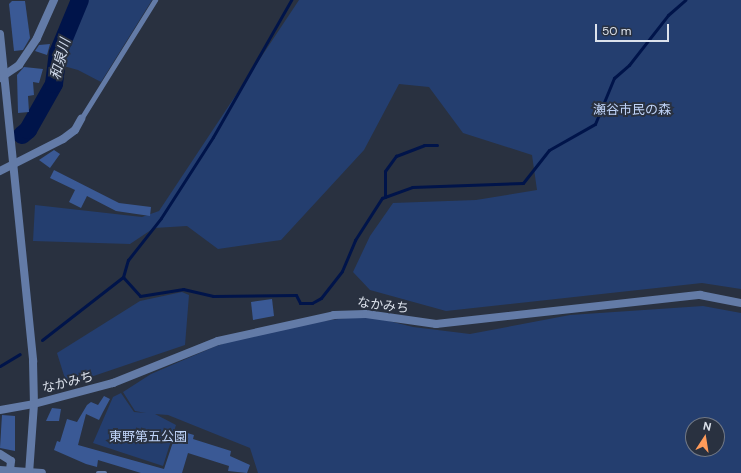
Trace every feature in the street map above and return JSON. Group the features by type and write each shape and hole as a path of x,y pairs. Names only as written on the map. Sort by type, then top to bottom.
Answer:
{"street":[{"path":"2,77 19,65 37,38 54,0"},
{"path":"0,34 2,77 33,361 34,404 29,473"},
{"path":"0,170 64,139 75,130 81,119"},
{"name":"なかみち","path":"0,410 34,404 113,383 218,341 334,315 366,314 436,324 700,295 741,303"},
{"path":"0,454 11,461 10,471"},
{"path":"0,470 42,473"}],"lane":[{"path":"81,119 155,0"},
{"path":"98,473 105,473"}],"green space":[{"path":"85,0 152,0 101,82 78,70 60,65"},
{"name":"瀬谷市民の森","path":"299,0 741,0 741,289 702,283 446,311 370,290 353,272 370,236 393,203 476,200 537,190 532,155 463,133 429,87 399,84 364,150 281,240 218,249 187,226 154,228 130,244 33,241 35,205 142,217 159,211"},
{"path":"182,292 189,295 185,345 67,385 57,353 140,301"},
{"name":"東野第五公園","path":"703,306 741,313 741,473 258,473 250,448 168,415 155,414 176,425 163,466 93,443 113,397 121,393 134,412 146,413 135,411 123,392 151,374 216,346 270,328 346,318 377,318 413,327 470,334 570,315"}],"building":[{"path":"12,1 25,1 30,38 23,50 14,51 9,4"},
{"path":"50,44 47,55 35,51 39,45"},
{"path":"24,67 43,69 39,83 33,82 34,95 28,96 29,112 18,113 17,75"},
{"path":"54,150 60,154 50,168 39,160"},
{"path":"54,170 119,203 151,207 150,216 116,211 87,196 81,208 69,202 75,190 50,178"},
{"path":"272,299 274,316 253,320 251,302"},
{"path":"104,396 110,399 99,420 86,414 78,445 164,469 177,430 194,435 193,439 231,451 230,456 250,465 247,473 228,471 229,466 188,453 182,473 141,473 98,460 97,467 86,464 54,450 57,441 60,442 67,419 77,422 87,405 91,402 98,405"},
{"path":"52,408 61,409 59,421 46,421"},
{"path":"2,415 15,416 15,451 0,448"}],"waterway":[{"name":"和泉川","path":"22,135 28,130 54,84 58,53 80,0"},
{"path":"42,340 123,277 128,260 161,218 213,137 291,0"},
{"path":"123,277 140,296 183,289 213,296 296,295 300,303 312,303 321,298 342,271 355,240 382,198 412,187 523,183 549,150 595,124 614,78 629,65 668,15 685,0"},
{"path":"385,197 385,171 396,156 424,145 437,145"},
{"path":"0,366 20,354"}]}
